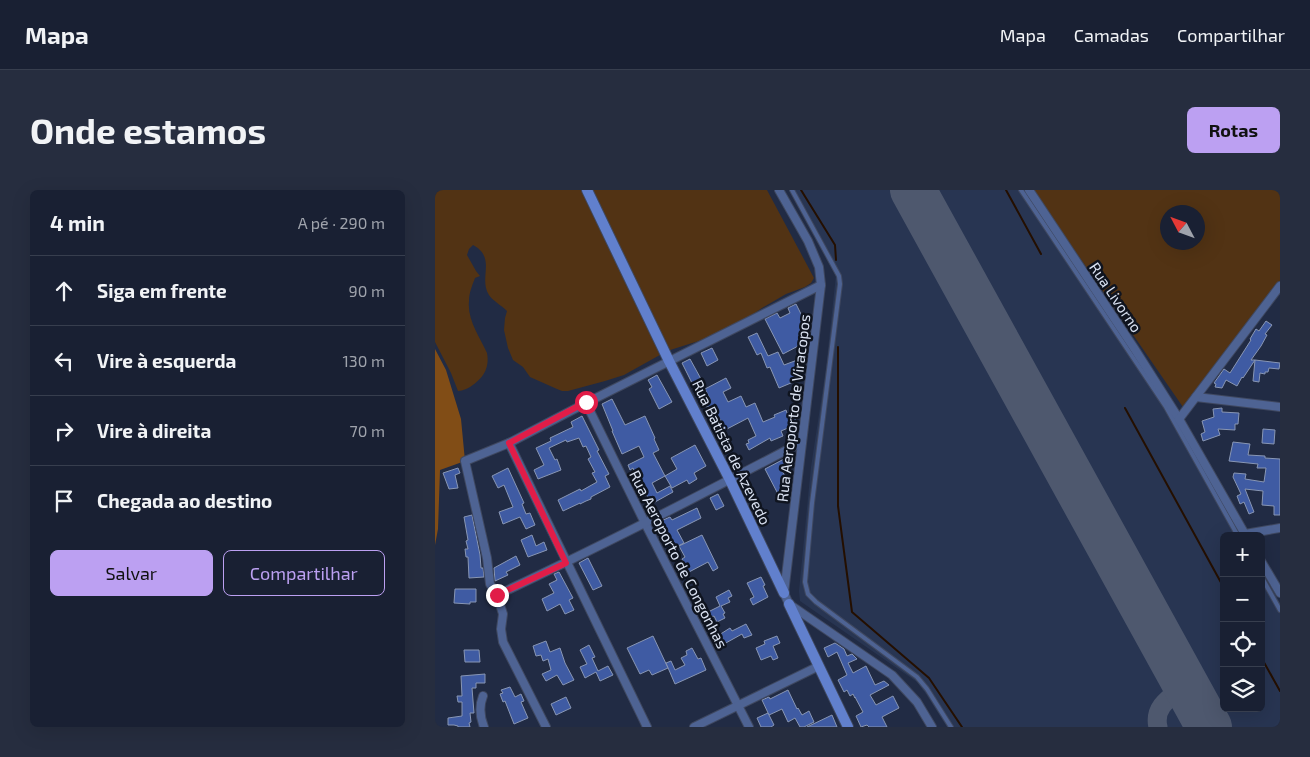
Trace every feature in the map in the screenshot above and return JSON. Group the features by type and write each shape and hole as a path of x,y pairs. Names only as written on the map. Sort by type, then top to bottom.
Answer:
{"street":[{"name":"Rua Batista de Azevedo","path":"587,190 669,361 731,480 848,727"},
{"name":"Rua Aeroporto de Viracopos","path":"779,190 808,241 819,267 821,285 784,593"},
{"name":"Rua Livorno","path":"1029,190 1179,419 1241,532"},
{"path":"546,727 503,642 501,629 503,614 497,595 489,584 487,558 465,461 509,443 586,402 821,285"},
{"path":"1179,419 1280,286"},
{"path":"1196,397 1280,407"},
{"name":"Rua Aeroporto de Congonhas","path":"586,402 645,523 749,727"},
{"path":"497,595 566,563 802,442"},
{"path":"509,443 647,727"},
{"path":"1259,532 1280,528"},
{"path":"1265,568 1280,592"},
{"path":"789,604 892,675 917,702 932,727"},
{"path":"694,727 819,666"},
{"path":"483,696 480,703 480,719 483,727"}],"lane":[{"path":"791,190 839,276 840,284 812,503 805,582 808,594 835,618 917,677 927,689 951,727"},
{"path":"1021,190 1166,407 1241,532"},
{"path":"1262,577 1280,610"}],"shaded area":[{"path":"435,190 767,190 814,278 805,287 786,294 747,318 708,338 667,351 624,375 562,391 530,377 523,367 513,360 504,330 507,311 489,295 485,282 486,262 480,250 473,245 467,255 480,276 475,278 470,295 469,308 472,322 488,359 487,367 478,380 470,387 458,391 435,342"},
{"path":"790,190 1024,190 1164,401 1240,532 1220,532 1220,712 1265,712 1265,576 1280,603 1280,727 947,727 917,682 800,601 799,591 811,467 826,368 836,275"},
{"path":"1033,190 1280,190 1280,287 1185,410"},
{"path":"435,349 446,370 461,419 465,461 440,470 438,529 435,545"}],"building":[{"path":"796,304 804,320 809,321 808,333 799,338 802,344 783,354 765,319 777,313 780,318 790,313 788,308"},
{"path":"1266,321 1272,325 1251,360 1255,360 1237,386 1226,380 1222,388 1215,387 1216,384 1214,383 1224,369 1230,373 1256,329 1259,331"},
{"path":"757,333 768,356 778,352 784,365 800,359 803,367 794,371 798,380 779,388 770,367 767,368 761,353 757,355 748,337"},
{"path":"712,348 718,360 707,366 701,353"},
{"path":"690,359 701,379 692,383 682,363"},
{"path":"1255,360 1280,363 1279,369 1269,368 1265,374 1260,373 1259,382 1253,381"},
{"path":"657,375 672,402 659,409 649,389 652,387 648,380"},
{"path":"726,378 731,388 723,392 728,402 741,396 746,407 755,403 763,422 786,410 787,413 796,415 795,425 781,431 783,436 771,441 770,438 749,450 746,444 749,443 748,440 756,436 748,418 725,430 720,419 712,423 709,419 713,416 708,406 706,407 703,402 710,399 705,389"},
{"path":"612,399 625,425 645,416 655,438 659,450 653,453 665,476 652,483 657,493 670,486 673,492 655,502 651,503 639,483 633,468 630,470 628,465 644,457 639,446 622,454 612,431 602,404"},
{"path":"1222,408 1222,412 1239,413 1238,424 1235,424 1235,430 1218,429 1220,435 1203,441 1201,434 1205,432 1202,421 1214,417 1213,409"},
{"path":"582,416 609,474 605,476 610,487 591,497 591,499 563,511 558,500 597,482 592,473 595,472 588,459 591,457 586,446 583,447 579,438 567,442 566,440 549,448 555,460 557,459 561,470 538,479 534,470 544,465 536,448 551,441 550,438 573,427 571,422"},
{"path":"1263,429 1275,430 1274,444 1262,443"},
{"path":"1233,442 1250,444 1248,455 1280,459 1280,515 1274,515 1274,506 1262,505 1263,491 1245,489 1254,512 1249,514 1244,502 1240,504 1237,496 1241,494 1233,477 1234,473 1246,474 1245,479 1264,482 1266,468 1257,468 1258,464 1229,461"},
{"path":"695,445 706,466 694,473 697,479 689,484 687,480 672,488 665,476 677,469 671,458"},
{"path":"784,459 787,466 781,469 789,483 786,484 788,488 778,494 765,469"},
{"path":"458,468 460,473 455,475 458,488 449,489 443,473"},
{"path":"508,468 524,503 522,504 526,514 530,513 535,525 526,529 520,517 503,524 499,512 513,507 504,485 498,488 492,476"},
{"path":"718,494 724,506 716,510 710,498"},
{"path":"697,508 701,518 677,530 684,543 674,548 661,521 670,517 672,520"},
{"path":"472,515 484,577 469,578 468,557 466,557 465,549 468,549 466,541 468,540 464,517"},
{"path":"532,535 536,546 544,542 547,550 528,557 521,540"},
{"path":"702,535 718,568 713,571 708,562 689,572 682,559 685,557 679,546"},
{"path":"516,556 520,565 506,572 508,575 495,581 494,568"},
{"path":"588,558 602,586 593,590 579,563"},
{"path":"559,572 573,598 569,600 574,610 565,614 560,604 547,611 542,599 554,593 549,584 557,580 554,574"},
{"path":"761,577 768,597 753,605 750,599 754,597 747,583"},
{"path":"455,589 476,589 476,602 470,602 470,604 454,603"},
{"path":"729,590 732,596 728,598 730,602 721,606 725,613 723,614 725,618 717,622 714,616 705,620 702,615 720,606 716,597"},
{"path":"746,624 752,635 744,638 742,634 724,644 719,635 730,628 732,631"},
{"path":"653,636 668,668 652,675 649,670 640,674 627,648"},
{"path":"777,636 780,643 773,646 778,658 773,660 771,656 761,660 756,648 765,644 764,641"},
{"path":"546,641 550,652 560,648 574,680 563,685 557,675 546,681 542,674 551,670 548,659 543,661 541,655 536,656 533,646"},
{"path":"835,643 844,649 847,656 852,654 857,659 848,663 853,673 866,666 875,685 884,681 889,685 870,695 876,705 893,696 899,708 882,717 887,727 869,727 867,725 861,727 856,716 863,712 853,694 850,696 847,690 844,692 838,680 847,675 837,652 828,657 824,648"},
{"path":"589,645 595,657 592,658 598,671 608,666 613,675 600,681 596,672 585,678 580,667 587,664 580,650"},
{"path":"692,648 698,659 701,658 706,670 675,684 666,663 671,661 675,670 685,665 681,658 687,655 686,651"},
{"path":"464,650 479,650 480,662 465,662"},
{"path":"485,674 485,683 476,683 476,688 472,688 474,713 470,713 470,727 448,725 448,718 462,716 462,702 458,702 457,696 462,696 461,676"},
{"path":"510,687 515,697 521,694 524,701 521,702 528,718 514,724 505,701 503,702 500,694 503,693 501,690"},
{"path":"788,690 797,709 802,715 809,711 814,722 800,727 795,718 788,722 782,709 769,715 762,700 769,697 770,699"},
{"path":"566,697 571,708 556,715 551,704"},
{"path":"768,713 774,725 771,727 761,727 757,718"},
{"path":"832,715 837,727 807,727"}],"waterway":[{"path":"801,190 835,245 836,260"},
{"path":"1006,190 1041,254"},
{"path":"838,347 838,506 852,612 929,678 962,727"},
{"path":"1125,408 1220,581"},
{"path":"1265,664 1280,691"}],"taxiway":[{"path":"1158,727 1158,713 1161,708 1169,698 1186,685"}],"runway":[{"path":"913,190 1209,727"}],"route":[{"path":"497,595 566,563 509,443 586,402"}]}
